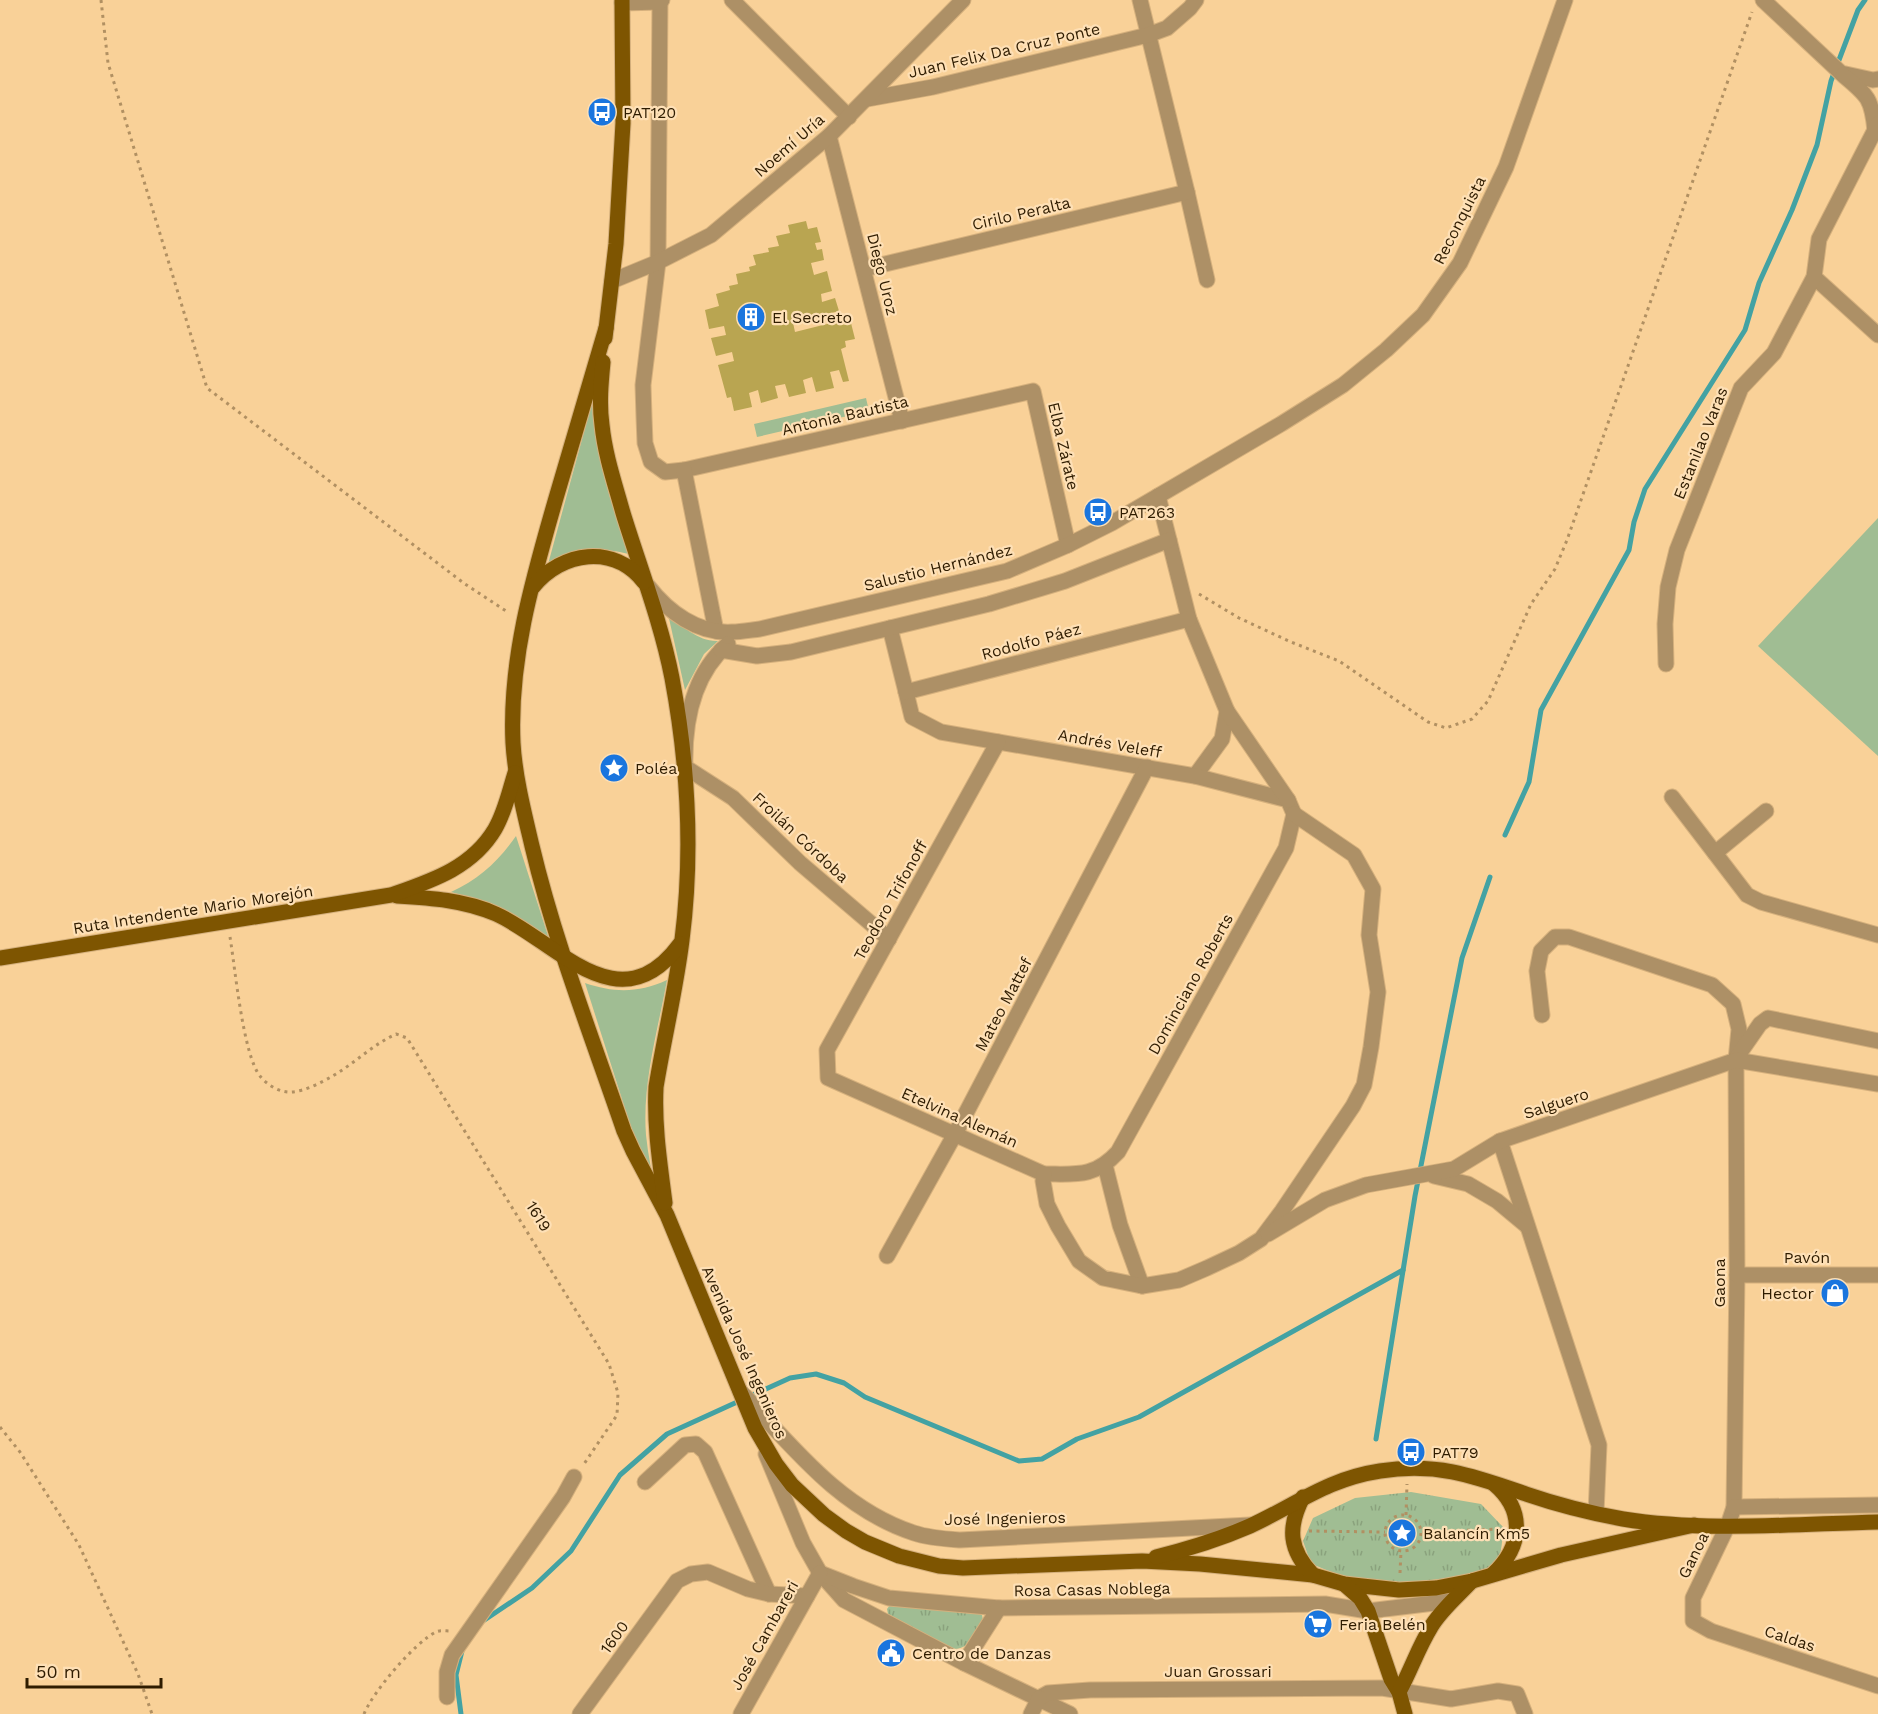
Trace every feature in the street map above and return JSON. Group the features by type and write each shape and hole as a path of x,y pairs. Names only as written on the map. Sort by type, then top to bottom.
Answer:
{"main road":[{"path":"606,328 616,244 623,123 622,2"},
{"name":"Avenida José Ingenieros","path":"606,328 601,392 603,435 614,482 648,586 671,676 685,767 688,837 682,941 656,1087 656,1130 667,1215"},
{"name":"Avenida José Ingenieros","path":"606,328 541,547 523,622 514,692 513,744 516,770 536,865 624,1131 667,1215 755,1428 776,1464 808,1502 846,1531 865,1542 898,1556 939,1566 963,1568 1142,1561 1200,1564 1313,1575 1344,1584 1399,1590 1436,1588 1472,1581 1561,1555 1694,1525"},
{"path":"531,589 546,573 565,561 595,556 624,564 636,572 648,586"},
{"path":"392,896 441,876 472,857 494,830 504,810 516,770"},
{"path":"392,896 449,900 495,913 585,970 617,979 634,977 650,971 664,962 682,941"},
{"name":"Ruta Intendente Mario Morejón","path":"0,958 392,896"},
{"name":"Avenida José Ingenieros","path":"1142,1561 1217,1539 1252,1525 1328,1485 1380,1471 1407,1468 1462,1473 1596,1514 1625,1519 1694,1525 1878,1522"},
{"path":"1489,1480 1504,1493 1513,1509 1517,1528 1514,1546 1506,1562 1493,1575"},
{"path":"1303,1497 1295,1513 1292,1530 1294,1547 1301,1563 1313,1575"},
{"name":"Avenida José Ingenieros","path":"1399,1692 1432,1625 1451,1601 1472,1581"},
{"name":"Avenida José Ingenieros","path":"1344,1584 1360,1598 1368,1611"},
{"path":"1368,1611 1405,1714"}],"street":[{"path":"732,0 849,117"},
{"name":"Noemí Uría","path":"612,281 658,262 711,235 829,136 867,99 949,7 963,0"},
{"path":"1140,0 1207,280"},
{"name":"Juan Felix Da Cruz Ponte","path":"867,99 933,87 1148,35 1167,28 1196,0"},
{"name":"Reconquista","path":"1281,424 1343,385 1386,350 1423,315 1460,263 1506,167 1565,0"},
{"path":"622,2 661,1 658,262"},
{"path":"1757,6 1866,94 1873,109 1877,128"},
{"path":"1841,73 1878,79"},
{"name":"Estanilao Varas","path":"1666,664 1665,624 1668,587 1677,550 1741,388 1774,353 1814,277 1819,239 1877,128"},
{"name":"Diego Uroz","path":"829,136 902,421"},
{"name":"Cirilo Peralta","path":"864,269 1187,192"},
{"name":"Antonia Bautista","path":"658,262 643,385 644,417 645,443 651,462 665,472 684,470 1033,391"},
{"path":"1814,277 1878,335"},
{"name":"Elba Zárate","path":"1033,391 1068,545"},
{"name":"Salustio Hernández","path":"716,631 760,629 1007,571 1112,523 1281,424"},
{"path":"648,586 667,608 682,618 716,631 684,470"},
{"path":"1158,496 1188,619 1227,711 1291,807 1354,855 1373,889 1369,935 1378,992 1364,1085 1353,1106 1282,1211 1260,1239"},
{"path":"721,650 757,656 791,652 989,604 1065,581 1169,540"},
{"name":"Rodolfo Páez","path":"906,692 1188,619"},
{"path":"890,628 906,692"},
{"path":"685,767 691,704 705,671 721,650 741,635 760,629"},
{"name":"Andrés Veleff","path":"906,692 912,717 940,732 1195,776 1291,807"},
{"path":"1195,776 1222,740 1227,711"},
{"name":"Teodoro Trifonoff","path":"828,1078 827,1050 998,742"},
{"name":"Froilán Córdoba","path":"685,767 733,798 800,863 889,939"},
{"name":"Mateo Mattef","path":"887,1256 955,1134 1147,767"},
{"path":"1672,797 1747,895 1761,902 1878,935"},
{"name":"Dominciano Roberts","path":"1106,1166 1118,1152 1286,848 1291,807"},
{"path":"1715,853 1766,811"},
{"name":"Gaona","path":"1542,1015 1537,971 1541,951 1554,937 1569,937 1712,984 1733,1004 1739,1029 1736,1060 1737,1275 1734,1507"},
{"path":"1736,1060 1760,1024 1768,1018 1878,1041"},
{"name":"Salguero","path":"1142,1286 1179,1280 1207,1269 1239,1253 1325,1200 1366,1185 1454,1169 1500,1141 1736,1060 1878,1084"},
{"name":"Etelvina Alemán","path":"828,1078 1044,1174 1081,1175 1106,1166"},
{"path":"1500,1141 1599,1445 1596,1514"},
{"path":"1106,1166 1120,1225 1142,1286"},
{"path":"1044,1174 1047,1204 1079,1261 1103,1278 1142,1286"},
{"path":"1430,1175 1468,1184 1497,1201 1527,1226"},
{"name":"Pavón","path":"1737,1275 1878,1275"},
{"name":"José Ingenieros","path":"740,1390 812,1467 842,1494 865,1511 916,1534 960,1540 1252,1525"},
{"path":"755,1428 803,1543 820,1573 844,1600 964,1664 1070,1714"},
{"path":"645,1482 686,1445 696,1444 705,1452 769,1594 807,1596"},
{"path":"447,1697 447,1672 452,1655 563,1497 574,1477"},
{"path":"1734,1507 1878,1505"},
{"name":"Ganoa","path":"1693,1621 1693,1598 1728,1525 1734,1507"},
{"name":"1600","path":"580,1714 677,1581 691,1574 708,1572 748,1589 769,1594"},
{"name":"José Cambareri","path":"741,1714 820,1573"},
{"name":"Rosa Casas Noblega","path":"820,1573 889,1598 999,1608 1325,1604 1368,1611"},
{"path":"1368,1611 1451,1601"},
{"path":"964,1664 999,1608"},
{"name":"Caldas","path":"1693,1621 1711,1631 1878,1686"},
{"name":"Juan Grossari","path":"1039,1698 1048,1694 1090,1689 1382,1688 1451,1699 1498,1691 1517,1694 1525,1714"},
{"path":"1031,1714 1039,1698"}],"path":[{"path":"101,0 108,63 207,388 465,584 523,622"},
{"path":"1180,583 1239,618 1339,661 1428,722 1446,728 1472,719 1488,701 1531,604 1555,569 1567,540 1757,6"},
{"name":"1619","path":"228,922 249,1052 260,1075 277,1089 291,1092 306,1088 331,1077 383,1040 396,1034 407,1038 609,1364 618,1393 617,1414 574,1477"},
{"path":"0,1427 20,1452 79,1545 138,1674 152,1714"},
{"path":"1406,1515 1407,1468"},
{"path":"1406,1515 1416,1520 1422,1532 1415,1547 1401,1551 1390,1545 1386,1540 1385,1532 1391,1519 1406,1515"},
{"path":"1422,1532 1517,1528"},
{"path":"1292,1530 1385,1532"},
{"path":"1399,1590 1401,1551"},
{"path":"364,1714 368,1704 423,1641 437,1631 469,1632"}],"green space":[{"path":"866,398 869,411 757,437 754,424"},
{"path":"593,399 600,459 629,554 586,550 568,556 547,568"},
{"path":"1878,518 1878,756 1758,646"},
{"path":"668,614 698,636 718,641 704,654 685,690"},
{"path":"516,836 549,939 503,910 451,892 487,869"},
{"path":"667,980 652,1057 645,1115 648,1150 657,1194 636,1143 585,983 606,989 626,990 646,987"},
{"path":"1411,1492 1481,1504 1503,1527 1501,1550 1495,1563 1471,1574 1432,1580 1392,1582 1357,1580 1311,1564 1303,1541 1313,1518 1355,1498"},
{"path":"890,1605 979,1613 983,1620 975,1635 964,1647 953,1649 888,1614 887,1609"}],"building":[{"name":"El Secreto","path":"806,221 808,229 817,227 821,242 815,243 817,250 822,249 824,260 811,263 814,275 827,271 832,291 821,294 822,302 835,298 839,311 799,321 798,316 792,318 795,332 839,321 841,325 851,323 855,339 845,341 846,347 841,349 849,381 843,382 839,370 830,372 834,388 816,392 812,377 803,380 806,393 789,397 785,384 775,386 778,398 761,403 758,390 749,393 752,407 734,411 731,397 727,398 718,365 734,361 732,352 716,356 711,338 726,335 724,326 709,329 705,310 719,306 716,294 730,290 729,286 738,284 736,274 750,271 749,267 756,265 753,255 769,252 768,248 779,246 776,236 790,233 788,225"}],"waterway":[{"path":"1505,835 1529,782 1541,710 1629,550 1634,522 1645,489 1745,330 1759,283 1792,210 1817,145 1831,81 1858,10 1865,0"},
{"path":"1376,1439 1415,1196 1462,958 1490,877"},
{"path":"480,1623 532,1588 571,1551 620,1475 667,1434 790,1378 816,1374 844,1383 865,1397 1019,1461 1042,1459 1077,1439 1139,1417 1403,1270"},
{"path":"461,1714 456,1675 462,1651"}],"place":[{"name":"PAT120","path":"602,112"},
{"name":"El Secreto","path":"751,317"},
{"name":"PAT263","path":"1098,512"},
{"name":"Poléa","path":"614,768"},
{"name":"Hector","path":"1835,1293"},
{"name":"PAT79","path":"1411,1452"},
{"name":"Balancín Km5","path":"1402,1533"},
{"name":"Feria Belén","path":"1318,1624"},
{"name":"Centro de Danzas","path":"891,1653"}]}
